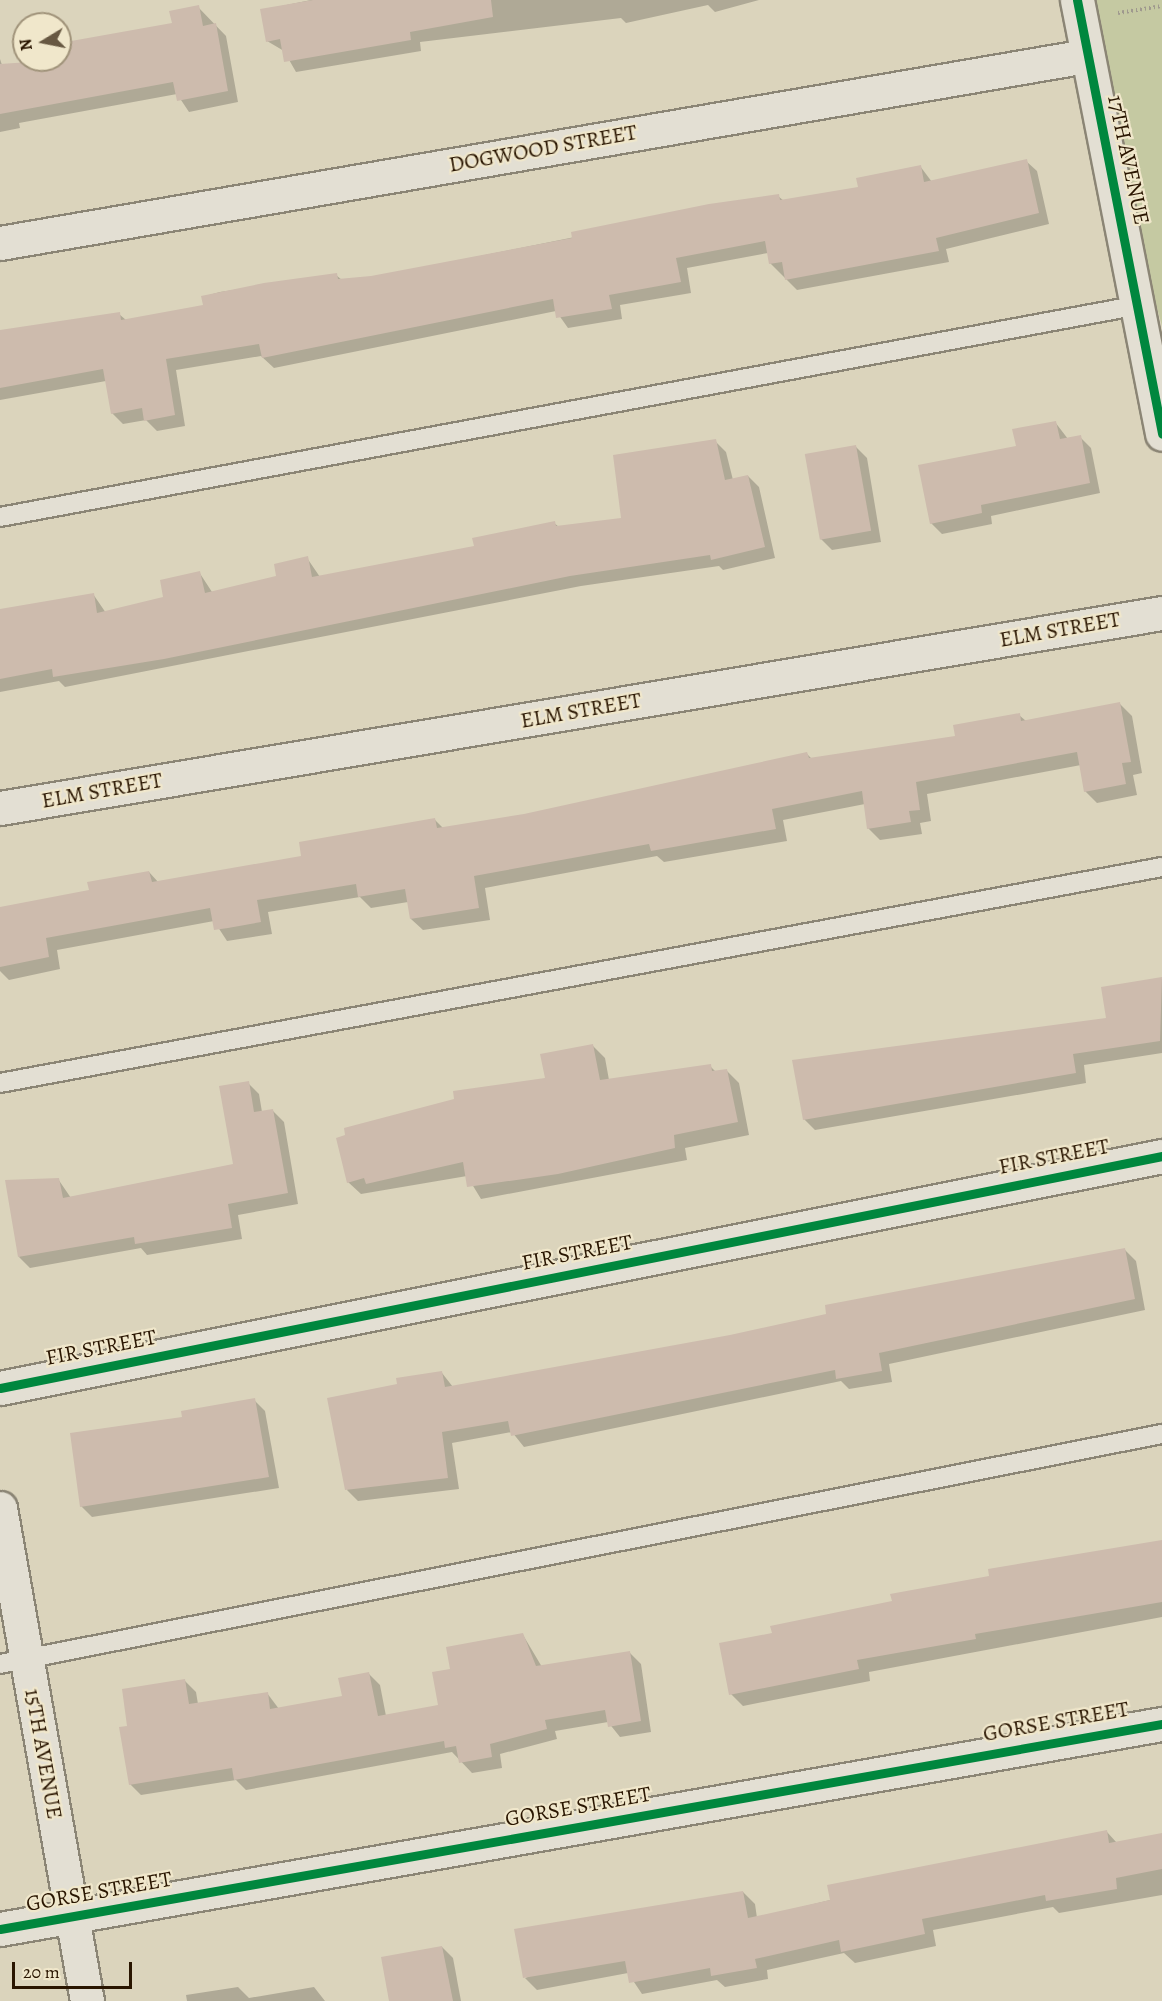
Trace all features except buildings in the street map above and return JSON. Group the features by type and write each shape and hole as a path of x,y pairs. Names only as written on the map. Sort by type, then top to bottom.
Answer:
{"street":[{"name":"17TH AVENUE","path":"1079,9 1086,56 1139,305 1162,434"},
{"name":"DOGWOOD STREET","path":"0,243 1086,56"},
{"name":"ELM STREET","path":"0,808 1162,613"},
{"name":"FIR STREET","path":"0,1388 1162,1156"},
{"name":"15TH AVENUE","path":"0,1508 14,1662 71,1917 87,2001"},
{"name":"GORSE STREET","path":"0,1929 1162,1724"}],"lane":[{"path":"0,517 1139,305"},
{"path":"0,1083 1162,867"},
{"path":"14,1662 1162,1434"}],"path":[{"path":"1079,9 1162,6"}],"green space":[{"path":"1074,0 1162,0 1162,326 1077,19"}],"cycle path":[{"path":"1077,0 1162,434"},
{"path":"0,1388 1162,1156"},
{"path":"0,1929 1162,1724"}]}
